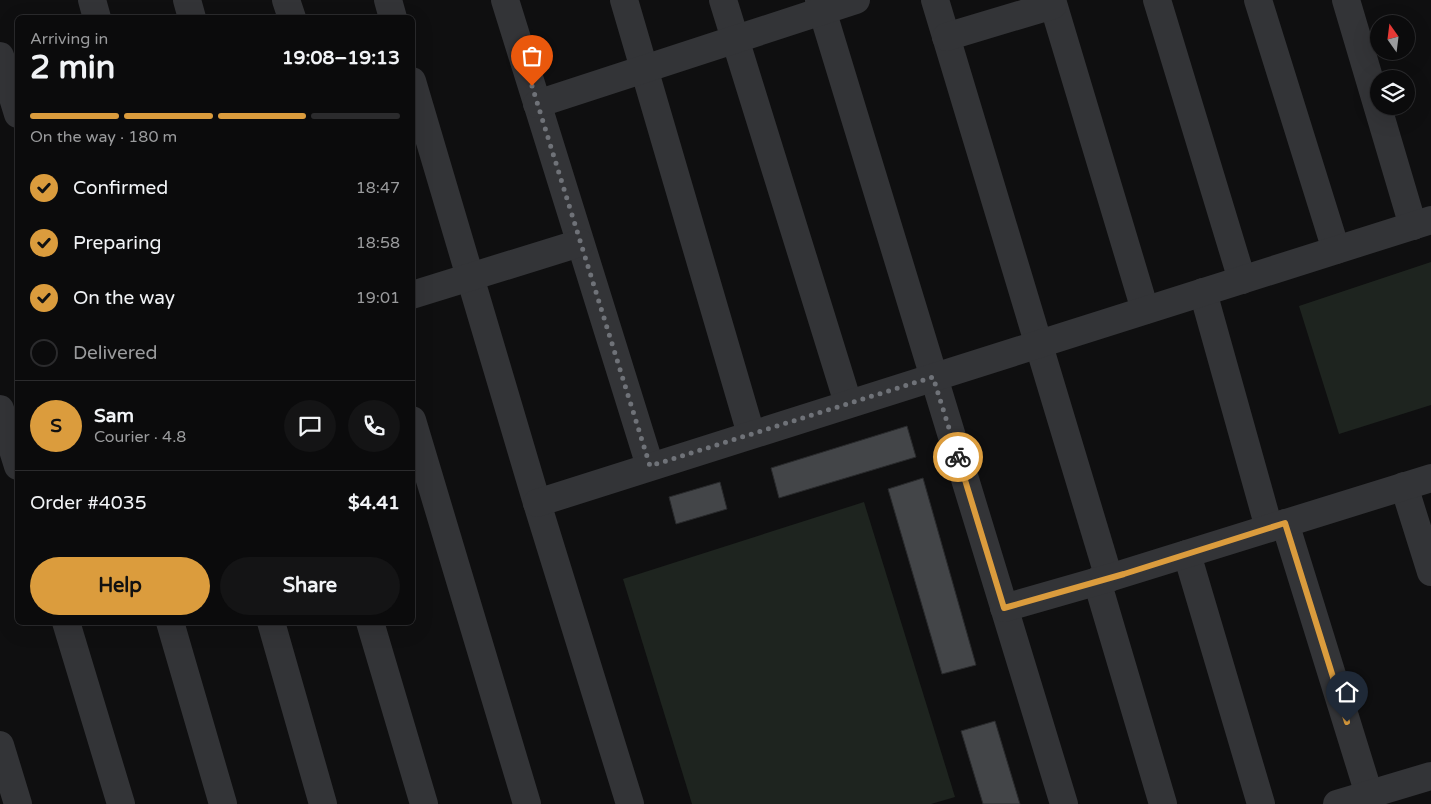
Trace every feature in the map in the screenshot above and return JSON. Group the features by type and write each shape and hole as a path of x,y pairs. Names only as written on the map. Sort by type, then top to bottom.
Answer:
{"street":[{"path":"92,0 96,15"},
{"path":"187,0 191,15"},
{"path":"286,0 291,15"},
{"path":"388,0 393,15"},
{"path":"505,0 650,466"},
{"path":"624,0 751,434"},
{"path":"723,0 848,403"},
{"path":"537,104 735,39 821,6 856,0"},
{"path":"935,0 1039,343 1163,804"},
{"path":"1157,0 1242,280"},
{"path":"1258,0 1336,250"},
{"path":"537,503 848,403 1422,223 1346,0"},
{"path":"946,37 1053,2 1145,310"},
{"path":"821,6 1064,804"},
{"path":"0,56 15,104"},
{"path":"415,91 537,503 630,804"},
{"path":"415,293 580,243"},
{"path":"1203,292 1277,525 1371,799"},
{"path":"5,417 15,455"},
{"path":"415,430 527,804"},
{"path":"1004,608 1187,554 1431,478"},
{"path":"1404,486 1431,572"},
{"path":"1187,554 1262,804"},
{"path":"67,625 122,804"},
{"path":"171,625 223,804"},
{"path":"272,625 324,804"},
{"path":"371,625 424,804"},
{"path":"0,745 18,804"},
{"path":"1337,804 1371,799 1431,776"}],"shaded area":[{"path":"1431,262 1431,405 1339,434 1299,306"},
{"path":"864,502 955,797 931,804 692,804 623,579"}],"building":[{"path":"907,426 916,457 779,498 771,468"},
{"path":"923,478 976,665 942,674 888,489"},
{"path":"720,482 727,509 676,524 669,497"},
{"path":"995,721 1020,804 983,804 961,731"}],"way so far":[{"path":"532,86 650,466 933,377 958,457"}],"route":[{"path":"958,457 1004,608 1124,574 1285,523 1347,722"}]}
